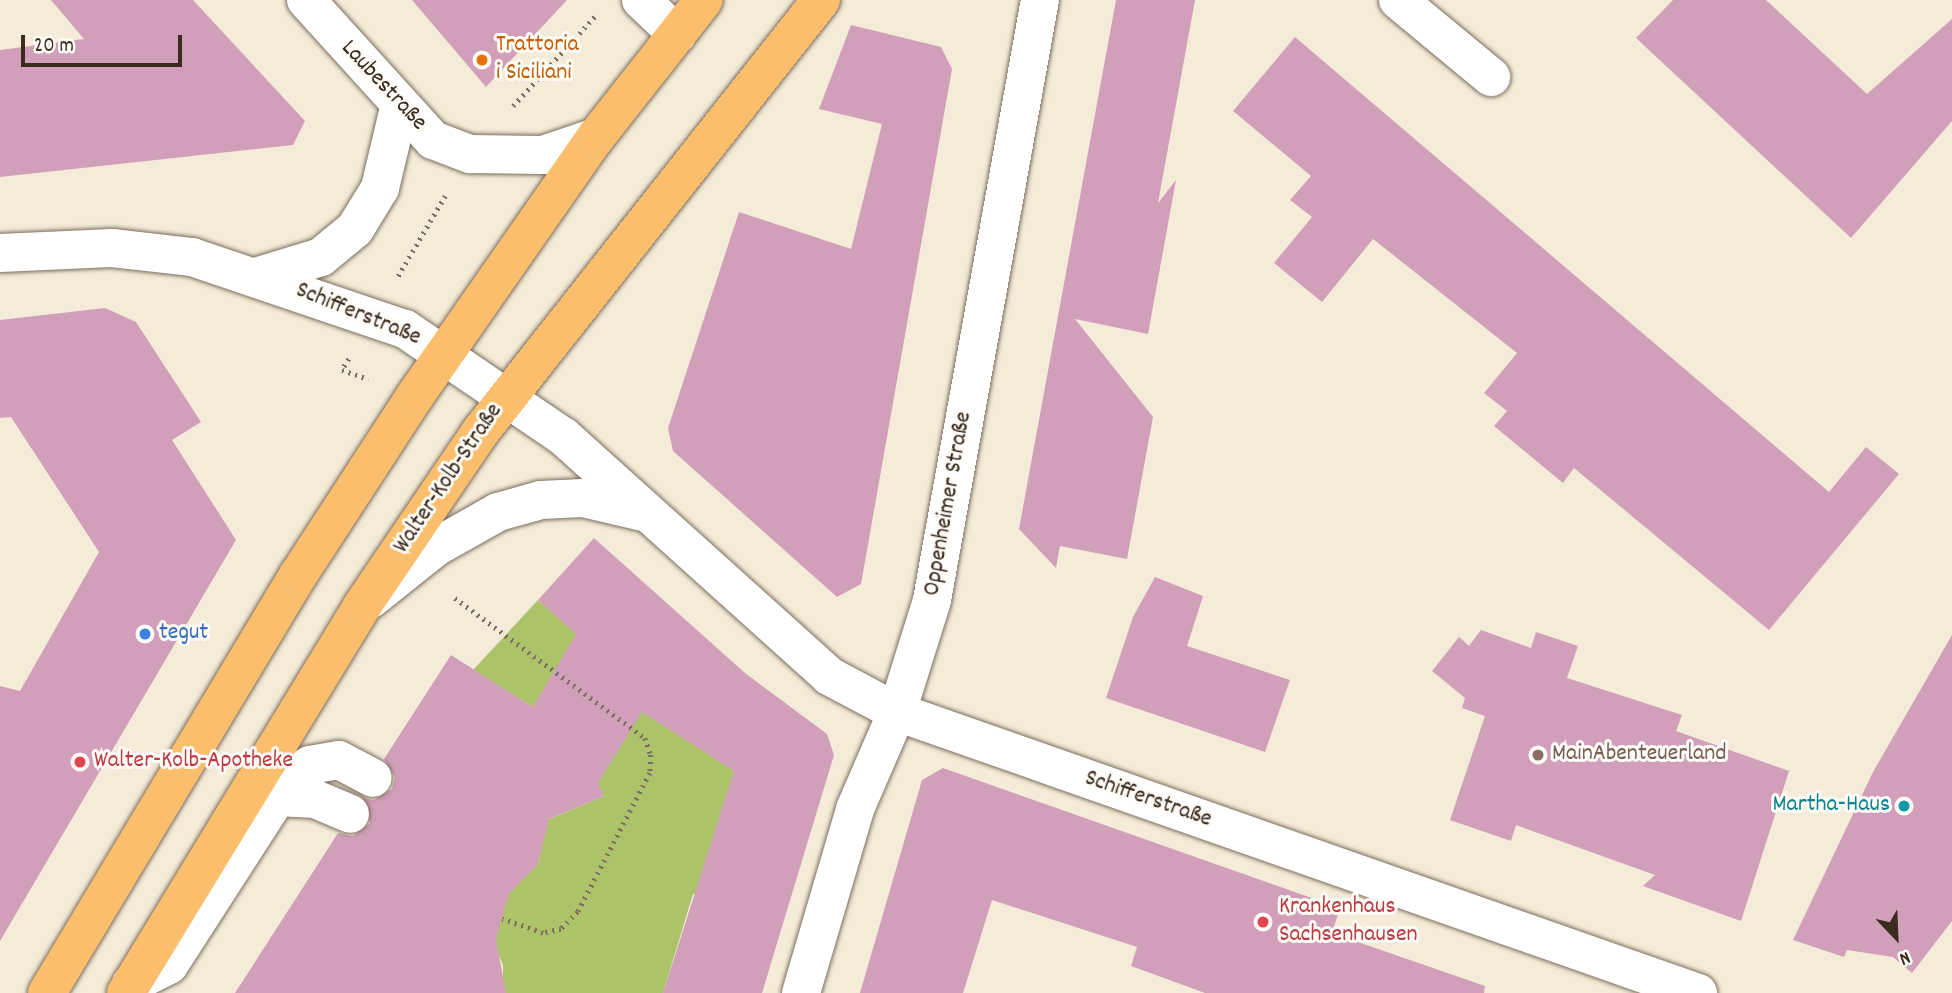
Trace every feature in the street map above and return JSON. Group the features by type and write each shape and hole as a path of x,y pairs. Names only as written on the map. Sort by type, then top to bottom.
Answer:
{"main road":[{"path":"47,993 299,574 596,137 704,0"},
{"name":"Walter-Kolb-Straße","path":"128,988 362,607 506,397 821,0"}],"street":[{"name":"Laubestraße","path":"306,0 399,108 433,140 470,154 543,155 596,137"},
{"path":"641,0 677,34"},
{"name":"Oppenheimer Straße","path":"801,993 855,809 897,712 932,600 1040,0"},
{"path":"1398,0 1491,77"},
{"name":"Schifferstraße","path":"259,276 321,257 355,229 380,188 399,108"},
{"name":"Schifferstraße","path":"0,253 112,248 192,257 259,276 375,316 446,354 565,437 829,676 897,712 1698,993"},
{"name":"Schifferstraße","path":"362,607 436,547 498,512 541,499 583,498 652,514"},
{"path":"128,988 169,965 278,797 310,765 339,760 373,778"},
{"path":"278,797 315,799 350,814"}],"path":[{"path":"455,598 645,738 651,755 650,773 578,912 561,929 543,933 502,919"}],"green space":[{"path":"538,600 746,782 699,895 693,894 663,993 503,993 503,965 492,939 505,896 538,864 547,820 604,796 542,693 533,707 473,670"}],"building":[{"path":"51,0 193,0 305,121 293,145 0,177 0,50 84,39"},
{"path":"412,0 567,0 486,87"},
{"path":"1116,0 1195,0 1158,203 1176,180 1148,334 1075,319 1153,417 1127,559 1060,546 1056,568 1019,529"},
{"path":"1673,0 1766,0 1867,94 1952,19 1952,121 1851,238 1636,38"},
{"path":"851,25 941,47 952,69 861,584 837,597 673,451 668,428 739,212 851,249 882,124 819,109"},
{"path":"1295,37 1829,492 1866,447 1899,474 1769,630 1574,468 1563,483 1494,426 1507,411 1484,393 1517,353 1373,239 1322,302 1274,263 1312,217 1290,200 1311,176 1233,111"},
{"path":"105,308 136,322 201,422 172,440 236,540 0,941 0,686 20,691 99,552 11,417 0,418 0,320"},
{"path":"594,538 745,673 827,734 834,755 762,993 663,993 734,771 642,712 598,783 604,796 549,819 538,864 509,894 496,939 506,993 235,993 338,833 353,836 370,823 363,798 374,800 392,789 395,777 384,759 451,655 533,707 576,634 538,600"},
{"path":"1155,577 1203,596 1187,646 1290,680 1265,752 1106,698 1133,617"},
{"path":"1481,630 1531,648 1536,632 1578,646 1567,678 1682,715 1676,731 1789,771 1741,921 1643,886 1655,875 1516,825 1511,841 1450,820 1485,716 1462,708 1465,698 1432,671 1459,637 1469,646"},
{"name":"Martha-Haus","path":"1952,635 1952,921 1912,973 1893,957 1847,950 1844,957 1793,940 1873,772"},
{"path":"943,768 1340,908 1332,933 1485,986 1484,993 1205,993 1131,966 1137,947 992,900 963,993 860,993 922,780"}],"place":[{"name":"Trattoria i Siciliani","path":"482,60"},
{"name":"tegut","path":"145,634"},
{"name":"MainAbenteuerland","path":"1538,755"},
{"name":"Walter-Kolb-Apotheke","path":"80,762"},
{"name":"Martha-Haus","path":"1904,806"},
{"name":"Krankenhaus Sachsenhausen","path":"1263,922"}]}
